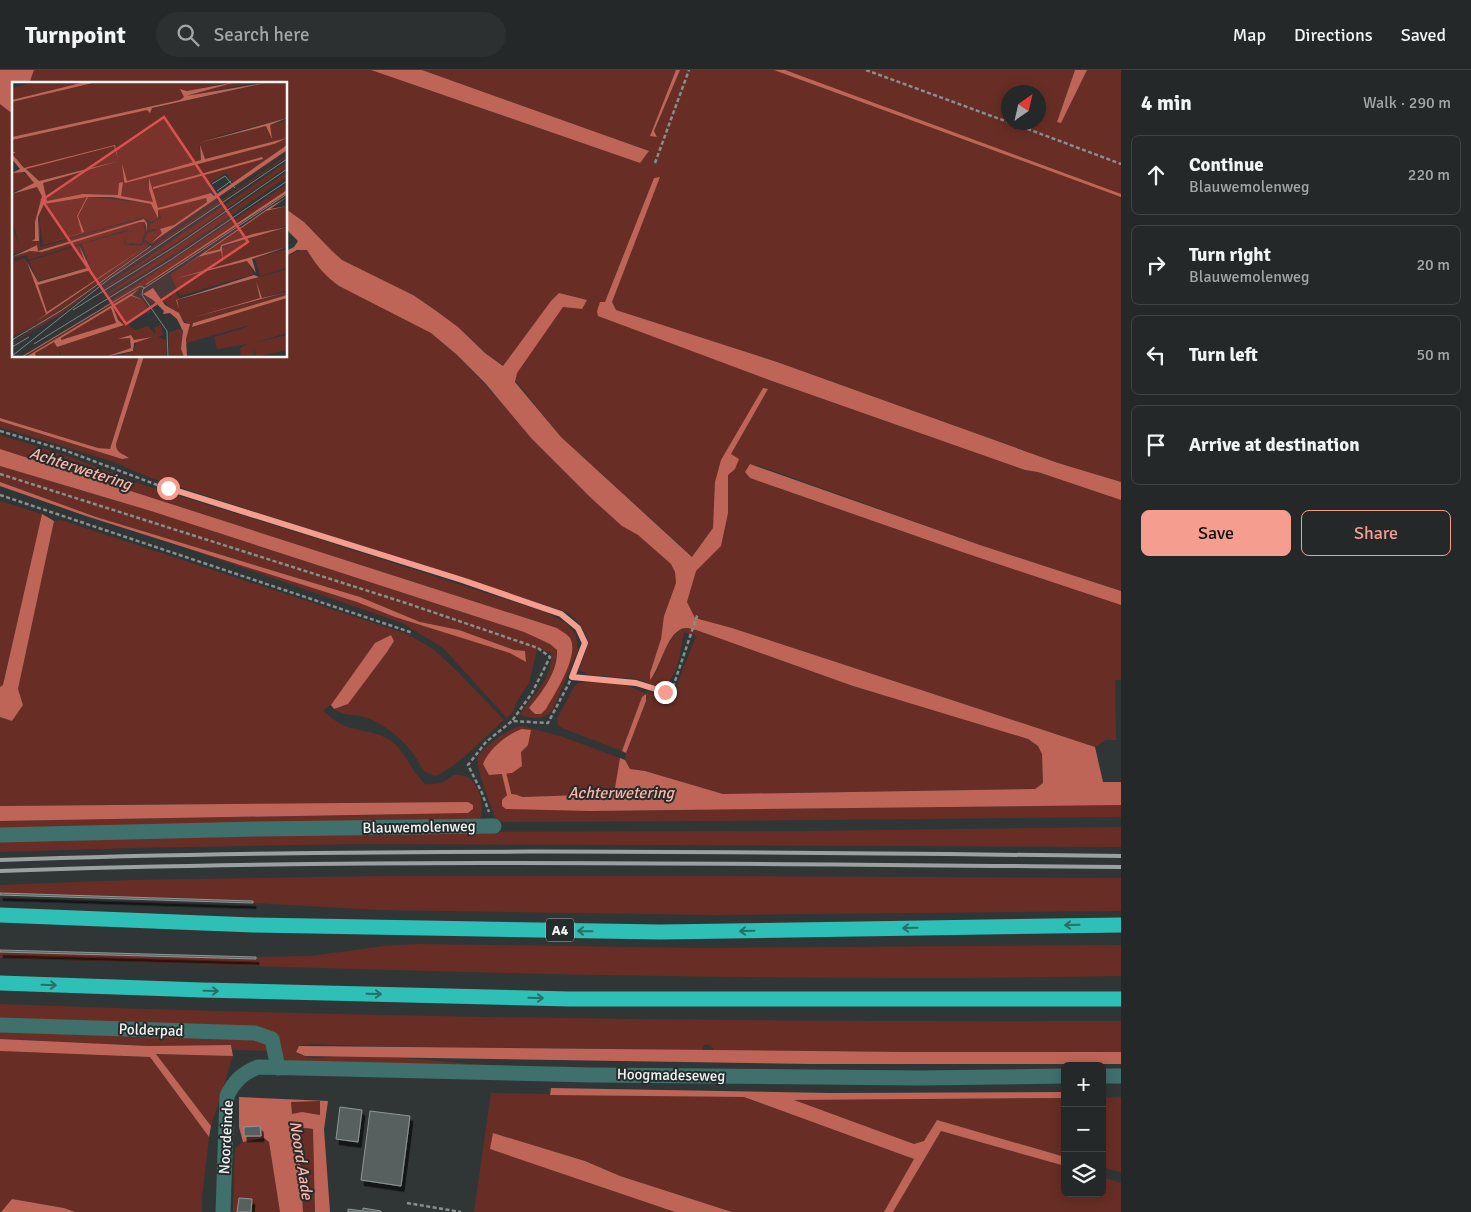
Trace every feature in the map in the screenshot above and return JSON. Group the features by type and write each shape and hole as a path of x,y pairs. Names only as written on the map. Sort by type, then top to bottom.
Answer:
{"highway":[{"name":"A4","path":"0,915 252,925 660,932 1121,924"},
{"path":"0,983 570,999 1121,999"}],"street":[{"name":"Blauwemolenweg","path":"0,835 494,826"},
{"name":"Polderpad","path":"0,1025 255,1033 272,1039 278,1068"},
{"name":"Noordeinde","path":"223,1212 227,1096 233,1084 250,1070 258,1067 278,1068"},
{"name":"Hoogmadeseweg","path":"278,1068 602,1075 920,1078 1061,1076"},
{"path":"1106,1076 1121,1076"}],"path":[{"path":"655,163 689,70"},
{"path":"866,70 1001,119"},
{"path":"1030,130 1121,164"},
{"path":"0,431 64,450 168,488 462,580 561,614 578,628 585,643 572,677 548,723 512,721"},
{"path":"0,474 406,603 538,648 550,657 532,693 512,721"},
{"path":"0,495 412,633"},
{"path":"572,677 636,683 665,692 672,687 698,613"},
{"name":"Blauwemolenweg","path":"494,826 482,793 468,765 486,742 512,721"},
{"path":"407,1203 461,1212"}],"shaded area":[{"path":"34,70 371,70 640,163 649,151 422,70 676,70 650,136 657,136 654,132 680,70 1075,70 1057,121 1061,123 1087,70 1121,70 1121,482 1058,463 777,362 616,310 612,302 659,177 605,302 597,311 772,381 1025,470 1038,472 1121,500 1121,591 980,545 757,465 750,478 1121,605 1121,680 1115,680 1116,740 1106,740 1095,747 732,628 695,618 687,602 696,571 693,557 561,437 503,365 485,353 458,327 413,295 342,260 304,222 288,210 288,82 30,82"},
{"path":"0,104 12,113 12,358 138,358 110,450 0,418"},
{"path":"303,249 307,250 321,270 339,286 431,333 456,354 591,498 671,564 675,572 676,583 664,616 661,639 650,673 655,675 667,647 676,634 687,628 699,631 853,686 1028,739 1038,746 1042,754 1043,783 1035,789 723,794 645,771 630,769 625,760 626,753 646,701 622,751 562,728 558,725 557,719 578,683 621,684 646,694 647,691 667,697 673,695 696,636 684,632 675,672 666,684 660,688 639,679 590,675 579,670 587,645 586,633 569,613 151,478 111,461 0,427 0,421 122,459 128,458 118,451 116,444 143,358 288,358 288,255"},
{"path":"0,435 68,456 147,486 545,612 566,623 576,635 578,650 553,709 546,716 538,718 519,715 546,678 551,661 551,653 539,648 537,650 529,683 516,703 513,712 507,718 443,648 402,623 88,514 0,486 0,466 151,511 524,632 550,644 557,650 552,674 529,708 559,686 557,628 0,449"},
{"path":"0,501 42,514 3,685 0,687"},
{"path":"61,520 407,634 433,649 504,720 463,758 436,776 425,772 408,747 384,727 371,719 346,714 334,709 348,704 394,641 331,705 323,710 345,726 377,734 395,744 425,784 440,783 453,775 469,778 476,786 482,803 480,819 0,830 0,821 468,813 473,809 473,805 468,802 0,806 0,717 12,721 23,705 18,689 54,521"},
{"path":"522,726 560,736 620,758 615,795 522,797 512,793 506,794 591,811 1121,805 1121,817 502,822 496,819 486,794 479,769 478,757 485,748 501,735 511,729"},
{"path":"1121,827 1121,847 360,844 0,852 0,840 359,832 804,831"},
{"path":"386,876 1121,878 1121,911 714,915 380,910 253,903 253,901 0,893 0,885 131,880"},
{"path":"418,944 704,948 1121,945 1121,976 981,978 701,977 420,971 0,958 0,952 256,957 311,956 384,946"},
{"path":"0,1004 420,1016 841,1021 1121,1021 1121,1052 717,1054 710,1045 704,1045 701,1053 604,1049 312,1044 300,1046 296,1051 310,1057 374,1056 485,1065 300,1062 282,1058 279,1051 233,1050 231,1045 148,1046 0,1039"},
{"path":"0,1051 150,1057 209,1137 202,1212 75,1212 64,1208 12,1199 0,1212"},
{"path":"156,1054 233,1056 211,1126"},
{"path":"491,1093 744,1097 915,1159 884,1212 732,1212 620,1176 585,1161 494,1133 491,1149 675,1212 474,1212"},
{"path":"1121,1097 1121,1172 1106,1169 1106,1098"},
{"path":"1061,1098 1061,1156 937,1120 924,1141 914,1144 792,1100"},
{"path":"320,1101 320,1115 310,1113 292,1115 291,1102"},
{"path":"298,1127 313,1129 315,1212 303,1212"},
{"path":"941,1131 1061,1165 1061,1197 1106,1197 1106,1178 1121,1183 1121,1212 893,1212"},
{"path":"265,1138 269,1142 280,1212 233,1212 235,1148 243,1142"}],"water":[{"path":"0,70 34,70 30,82 12,82 12,113 0,104"},
{"path":"371,70 422,70 649,151 640,163"},
{"path":"676,70 680,70 654,131 657,137 650,136"},
{"path":"774,70 785,70 1121,194 1121,197"},
{"path":"1075,70 1087,70 1061,123 1057,122"},
{"path":"660,177 612,302 616,310 777,362 1058,463 1121,482 1121,500 1038,472 1025,470 772,381 598,316 597,311 600,302 605,302 654,178"},
{"path":"288,210 304,222 342,260 413,295 458,327 485,353 503,366 559,293 587,300 582,309 563,307 517,373 515,382 561,437 692,557 713,528 715,482 721,460 763,388 768,389 731,454 739,459 735,469 728,475 728,513 721,546 696,571 687,602 695,618 732,628 1095,747 1103,782 1121,782 1121,805 591,811 506,809 502,806 502,800 511,794 522,797 614,794 620,758 625,760 630,769 645,771 723,794 1035,789 1043,783 1042,754 1038,746 1028,739 853,686 689,628 679,630 674,635 650,680 650,673 661,639 664,616 676,583 675,572 671,564 638,535 622,526 591,498 532,439 485,383 456,354 431,333 339,286 321,270 307,250 297,250 288,255 288,250 294,247 298,241 288,231"},
{"path":"138,358 143,358 116,444 118,451 129,458 122,459 0,421 0,418 98,448 110,449"},
{"path":"0,449 557,628 570,638 572,654 569,664 546,709 541,714 535,714 529,708 552,674 557,658 557,650 550,644 524,632 151,511 0,466"},
{"path":"750,464 980,545 1121,591 1121,605 750,478 745,472"},
{"path":"0,482 96,517 360,597 420,622 459,630 514,650 525,651 526,662 510,653 395,617 357,602 86,516 0,486"},
{"path":"42,514 54,521 18,689 23,705 12,721 0,717 0,687 3,685"},
{"path":"391,635 394,641 348,704 334,709 331,705 375,643"},
{"path":"646,694 646,701 626,753 622,751 642,697"},
{"path":"522,729 531,730 528,745 521,752 522,766 512,773 489,775 483,764 486,758 505,738"},
{"path":"468,802 473,805 473,809 468,813 0,821 0,806"},
{"path":"0,1039 148,1046 231,1045 233,1056 156,1054 211,1126 209,1137 150,1057 0,1051"},
{"path":"299,1046 903,1052 1121,1052 1121,1064 1061,1062 1061,1064 811,1064 305,1056 296,1052"},
{"path":"551,1088 830,1093 1061,1092 1061,1098 794,1100 914,1144 924,1141 937,1120 1061,1156 1061,1165 941,1131 893,1212 884,1212 914,1159 744,1097 550,1095"},
{"path":"239,1097 328,1101 324,1129 330,1212 315,1212 313,1129 298,1127 303,1212 280,1212 269,1142 264,1138 243,1142 239,1127","holes":["320,1101 320,1115 302,1112 292,1114 291,1102"]},
{"path":"493,1133 585,1161 620,1176 732,1212 675,1212 490,1149"},
{"path":"12,1199 64,1208 75,1212 1,1212"}],"building":[{"path":"0,893 253,901 253,903 0,895"},
{"path":"0,950 256,957 256,959 0,952"},
{"path":"340,1107 362,1110 358,1142 336,1139"},
{"path":"370,1111 410,1116 401,1186 361,1180"},
{"path":"260,1126 261,1136 244,1136 244,1127"},
{"path":"239,1198 252,1199 251,1212 237,1212"},
{"path":"363,1208 381,1212 348,1212 348,1209 363,1211"}],"waterway":[{"name":"Achterwetering","path":"503,769 510,798"}],"railway":[{"path":"0,860 280,853 420,852 700,852 1121,856"},
{"path":"0,871 280,864 420,863 1121,867"}],"route":[{"path":"168,488 462,580 561,614 578,628 585,643 572,677 636,683 665,692"}],"water label":[{"name":"Noord Aade","path":"302,1160"}]}
